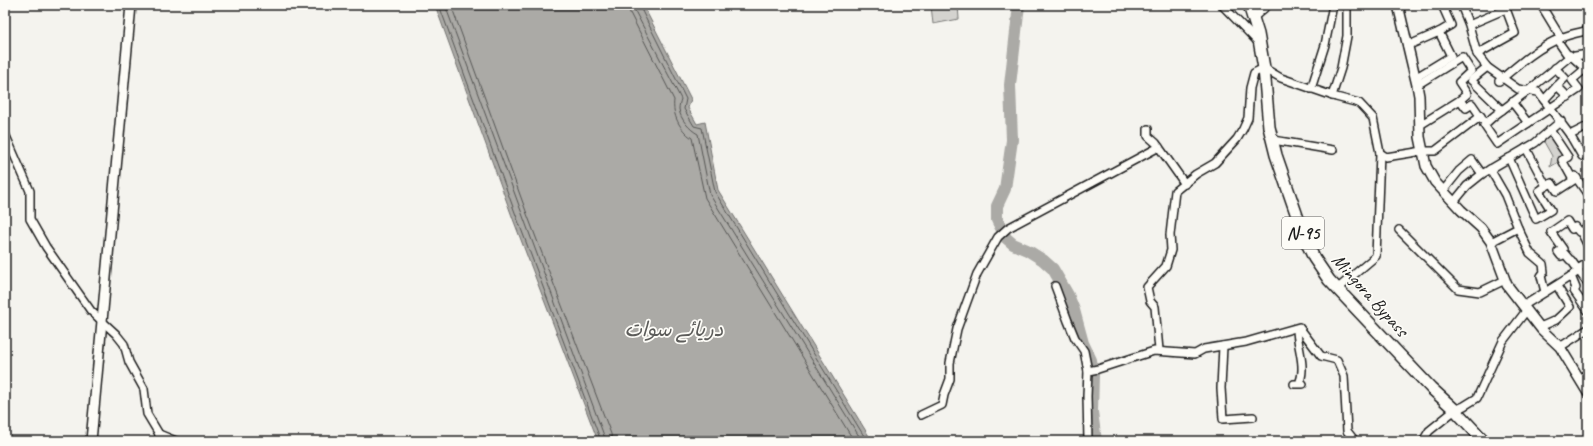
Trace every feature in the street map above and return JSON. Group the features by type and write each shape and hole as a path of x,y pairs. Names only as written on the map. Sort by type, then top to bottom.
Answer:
{"highway":[{"name":"Mingora Bypass","path":"1249,5 1260,44 1264,68 1269,127 1272,140 1303,232 1314,258 1329,280 1431,388 1455,410 1484,441"}],"main road":[{"path":"91,441 131,5"},
{"path":"1398,5 1416,82 1420,137 1426,166 1435,182 1481,228 1491,242 1507,285 1540,327 1560,347 1588,393"}],"street":[{"path":"1222,5 1260,44"},
{"path":"1253,18 1268,5"},
{"path":"1311,88 1325,45 1333,5"},
{"path":"1332,96 1341,68 1347,36 1346,5"},
{"path":"1407,46 1440,32 1450,25 1442,5"},
{"path":"1461,5 1469,25 1477,54 1487,67 1500,80 1518,88 1538,92 1570,135 1582,156 1588,152"},
{"path":"1460,100 1466,108 1472,104 1486,123 1484,125 1497,144 1579,89 1572,80 1587,70 1569,56 1541,5"},
{"path":"1469,25 1506,9 1515,33 1477,54"},
{"path":"1500,80 1525,60 1559,39 1588,30"},
{"path":"1416,82 1451,56 1440,32"},
{"path":"1486,123 1529,90 1569,56 1588,54"},
{"path":"1416,82 1462,57 1471,71 1459,82 1467,94 1420,125"},
{"path":"1487,67 1471,80 1502,110"},
{"path":"1159,350 1155,307 1150,301 1147,287 1166,266 1171,250 1170,235 1175,191 1196,174 1215,163 1237,139 1244,129 1248,118 1250,88 1254,73 1264,68 1281,78 1332,96 1359,103 1373,118 1380,153 1376,256 1338,289"},
{"path":"1544,100 1564,78 1555,68"},
{"path":"1557,86 1568,97"},
{"path":"1512,102 1528,123"},
{"path":"1380,153 1386,157 1423,151 1435,151 1481,116"},
{"path":"1454,202 1467,186 1482,174 1535,143 1560,121"},
{"path":"1570,135 1588,126"},
{"path":"1148,129 1148,136 1159,147 1185,184"},
{"path":"1550,130 1568,157 1562,160 1572,178 1575,176 1577,178"},
{"path":"5,134 30,191 30,219 46,247 90,311 116,334 124,344 129,362 144,389 147,414 159,437 176,441"},
{"path":"1272,140 1333,150"},
{"path":"921,415 942,405 950,379 950,363 957,329 976,274 998,237 1008,228 1159,147"},
{"path":"1526,148 1546,186"},
{"path":"1509,158 1536,219 1551,210 1538,191 1552,183 1557,191 1577,178"},
{"path":"1443,191 1459,171 1472,160 1482,174"},
{"path":"1490,169 1505,195 1530,253 1543,264 1544,272 1541,276 1545,292"},
{"path":"1577,178 1588,195"},
{"path":"1588,246 1581,232 1579,232 1575,227 1572,229 1567,221 1551,232 1563,249 1558,252 1561,256 1565,254 1571,260 1588,284"},
{"path":"1581,232 1588,226"},
{"path":"1491,242 1518,228"},
{"path":"1399,230 1458,289 1480,292 1505,280"},
{"path":"1424,441 1429,431 1455,410 1477,398 1503,341 1524,308 1556,284 1557,286 1588,263"},
{"path":"1571,276 1576,288 1574,291 1588,311"},
{"path":"1055,286 1070,327 1084,351 1088,371 1088,441"},
{"path":"1540,327 1556,320 1570,307 1557,286"},
{"path":"1088,371 1154,350 1195,354 1204,349 1246,342 1299,326 1321,356 1337,360 1344,376 1347,431 1355,441"},
{"path":"1560,347 1588,328"},
{"path":"1294,384 1303,384 1300,381 1302,361 1297,338 1297,329"},
{"path":"1223,346 1221,388 1223,419 1253,417"},
{"path":"1579,379 1588,374"}],"shaded area":[{"path":"931,5 958,5 959,19 933,24"},
{"path":"1549,134 1564,156 1560,161 1550,167 1552,156 1543,140"}],"water":[{"name":"دریائے سوات","path":"435,5 643,5 691,99 688,108 697,124 705,122 718,190 872,441 598,441 513,219"}],"waterway":[{"path":"1019,5 1010,85 1012,140 1005,189 997,206 997,220 1006,238 1013,244 1027,250 1043,260 1053,269 1068,295 1074,310 1083,343 1091,360 1093,374 1092,412 1096,441"}]}
